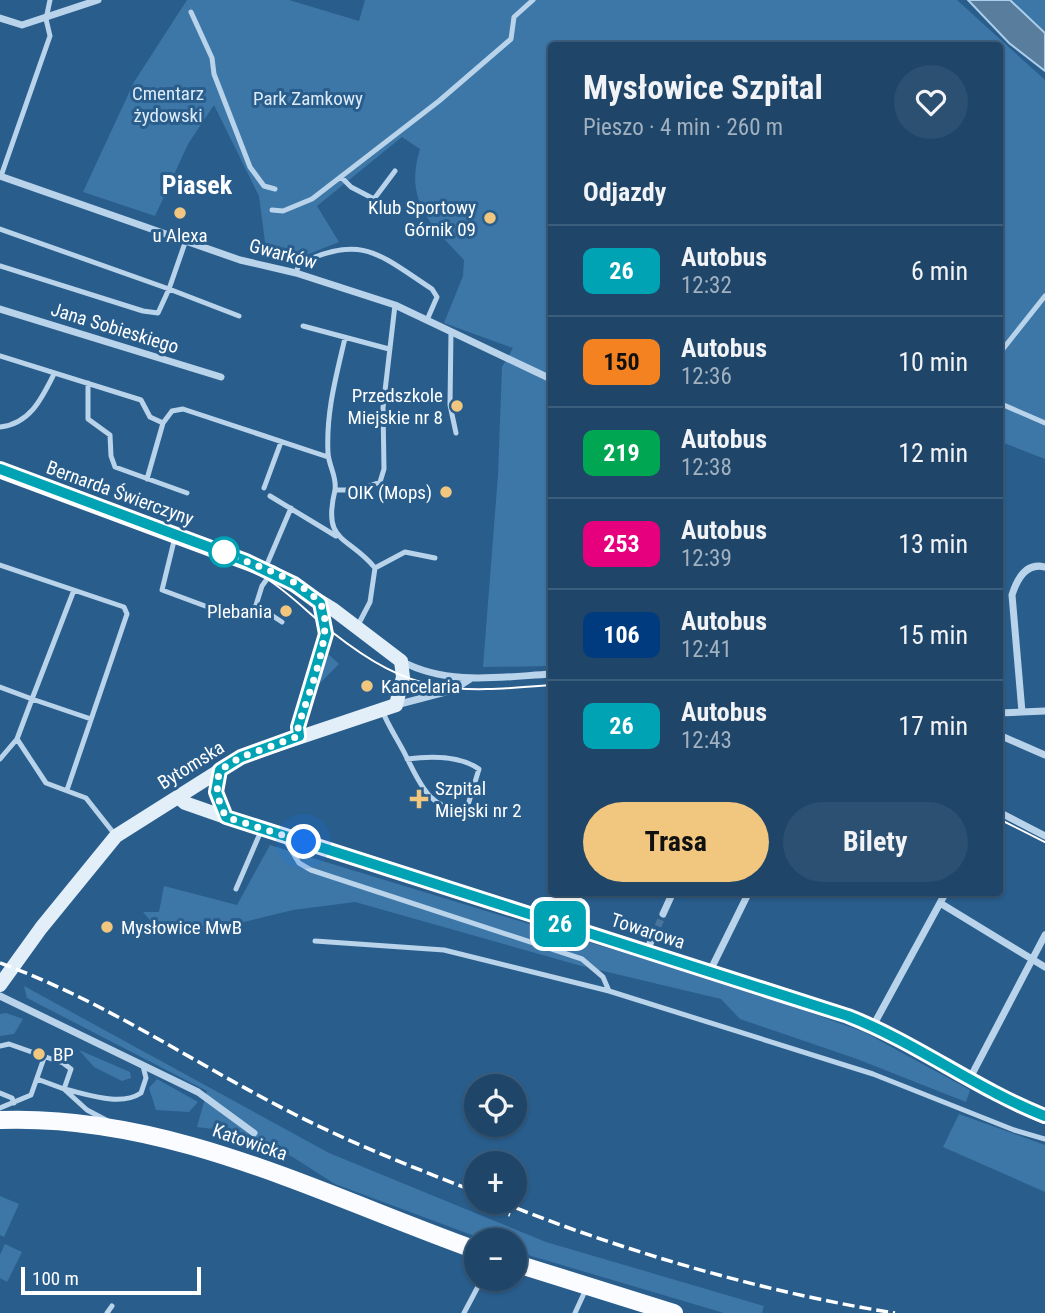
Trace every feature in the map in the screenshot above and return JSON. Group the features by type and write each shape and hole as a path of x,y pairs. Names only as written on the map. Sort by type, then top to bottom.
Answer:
{"main road":[{"name":"Katowicka","path":"0,1119 62,1119 121,1127 222,1154 464,1245"},
{"path":"527,1267 674,1313"}],"street":[{"path":"0,18 22,25 98,0"},
{"name":"Gwarków","path":"0,176 254,264 296,272 395,305 548,378"},
{"name":"Jana Sobieskiego","path":"0,309 221,377"},
{"name":"Bernarda Świerczyny","path":"0,469 268,571 355,625 401,661"},
{"path":"1022,712 1012,594 1017,581 1026,570 1038,565 1045,567"},
{"path":"299,736 298,727 326,634 320,603"},
{"path":"326,634 355,625"},
{"path":"389,708 403,677 401,661"},
{"name":"Bytomska","path":"401,661 433,675 471,679 548,674"},
{"name":"Bytomska","path":"0,985 41,928 116,835 241,757 299,736 453,690 471,679"},
{"path":"1003,713 1045,711"},
{"path":"1003,737 1045,755"},
{"path":"220,770 216,792 226,817"},
{"name":"Towarowa","path":"178,797 185,803 226,817 710,971 873,1026 969,1080 1045,1116"},
{"path":"1003,814 1045,834"},
{"path":"554,922 564,896"},
{"path":"663,914 671,896"},
{"path":"710,971 747,896"},
{"path":"873,1026 944,896"},
{"path":"940,904 1045,967"},
{"path":"969,1080 1045,935"},
{"path":"646,951 654,936"},
{"path":"0,996 198,1092 254,1133"}],"lane":[{"path":"0,176 50,36 46,19 50,0"},
{"path":"272,210 282,211 312,199 439,101 511,39 514,17 533,0"},
{"path":"191,12 212,58 214,74 250,167 264,186 275,189"},
{"path":"341,177 351,187 374,199 395,171"},
{"path":"0,229 239,316"},
{"path":"0,266 158,313 186,240"},
{"path":"296,272 299,264 315,256 343,249 374,251 432,289 437,298 427,320"},
{"path":"1003,349 1045,296"},
{"path":"335,491 359,490 380,482 384,469 383,408 395,305"},
{"path":"303,326 389,349"},
{"path":"452,331 450,405 456,433"},
{"path":"336,536 330,512 337,480 328,457 328,407 345,338"},
{"path":"0,356 141,400 150,417 163,422"},
{"path":"0,427 12,425 30,414 54,374"},
{"path":"88,383 88,419 107,430 116,467 187,493"},
{"path":"1003,405 1045,423"},
{"path":"146,479 163,422 172,411 183,409 328,457"},
{"path":"264,488 281,442"},
{"path":"270,496 336,536 375,568"},
{"path":"282,622 256,605 291,508"},
{"path":"175,534 162,590 224,613"},
{"path":"375,568 405,552 435,558"},
{"path":"0,565 124,607 127,614 67,790"},
{"path":"355,625 370,602 375,568"},
{"path":"0,759 17,739 74,590"},
{"path":"0,687 92,719"},
{"path":"389,708 390,732 407,758 412,776 431,799 454,810 467,808 478,769 459,761 426,756 407,758"},
{"path":"17,739 46,783 86,798 116,835"},
{"path":"236,889 263,828"},
{"path":"281,834 304,867 582,960 603,977 609,991"},
{"path":"315,942 444,950 609,991 873,1074 1014,1130 1045,1139"},
{"path":"0,1046 9,1044 69,1066 64,1089"},
{"path":"0,1108 31,1095 44,1058"},
{"path":"37,1079 64,1089 110,1098 134,1098 145,1086 143,1066"},
{"path":"64,1089 88,1110 121,1127"},
{"path":"0,1093 12,1098 14,1103"},
{"path":"575,1313 587,1286"},
{"path":"464,1313 476,1291"},
{"path":"107,1313 112,1306"}],"green space":[{"path":"187,0 289,0 359,21 365,0 957,0 1045,80 1045,459 1003,443 1003,42 548,42 548,666 483,667 498,475 502,367 513,348 444,323 463,276 464,260 423,210 415,183 420,149 402,137 317,206 339,242 286,263 267,257 259,196 214,105 188,144 155,216 83,192 134,82"},
{"path":"1010,0 1045,0 1045,33"},
{"path":"326,652 339,664 315,688"},
{"path":"270,845 759,994 864,1032 970,1090 966,1102 857,1059 740,1019 721,999 578,965 355,902 293,910 207,931 156,927 143,912 159,912 164,886 237,905"},
{"path":"24,986 329,1153 464,1208 464,1214 478,1214 512,1228 464,1228 464,1232 335,1184 291,1156 229,1131 197,1127 207,1091 27,998"},
{"path":"6,1013 23,1019 14,1034 0,1036 0,1014"},
{"path":"79,1050 130,1072 131,1078 122,1081 94,1067"},
{"path":"157,1079 198,1102 189,1112 156,1110 149,1088"},
{"path":"959,1114 1045,1145 1045,1192 943,1147"},
{"path":"0,1196 19,1204 4,1237 0,1235"},
{"path":"527,1234 764,1306 762,1313 724,1313 527,1255"},
{"path":"5,1244 22,1252 7,1282 0,1278 0,1255"}],"shaded area":[{"path":"968,0 1010,0 1045,33 1045,71 1009,43"}],"tunnel":[{"path":"654,936 663,914"}],"tram line":[{"path":"0,478 261,575 361,653 411,679 460,689 548,685"},
{"path":"1003,821 1045,842"}],"railway":[{"path":"0,963 39,978 113,1014 316,1125 464,1187"},
{"path":"527,1212 645,1253 746,1282 895,1313"}],"bus line":[{"name":"26","path":"0,469 246,561 294,584 320,603 325,616 326,634 298,727 299,736 241,757 220,770 216,792 226,817 848,1016 912,1046 1004,1099 1045,1116"}],"place":[{"name":"u Alexa","path":"180,213"},
{"name":"Klub Sportowy Górnik 09","path":"490,218"},
{"name":"Przedszkole Miejskie nr 8","path":"457,406"},
{"name":"OIK (Mops)","path":"446,492"},
{"name":"Plebania","path":"286,611"},
{"name":"Kancelaria","path":"367,686"},
{"name":"Szpital Miejski nr 2","path":"419,799"},
{"name":"Mysłowice MwB","path":"107,927"},
{"name":"BP","path":"39,1054"}],"district":[{"name":"Piasek","path":"197,185"}],"route":[{"path":"224,552 294,584 320,603 325,616 326,634 298,727 299,736 241,757 220,770 216,783 218,800 226,817 304,842"}],"park label":[{"name":"Park Zamkowy","path":"308,98"},
{"name":"Cmentarz żydowski","path":"168,104"}]}
